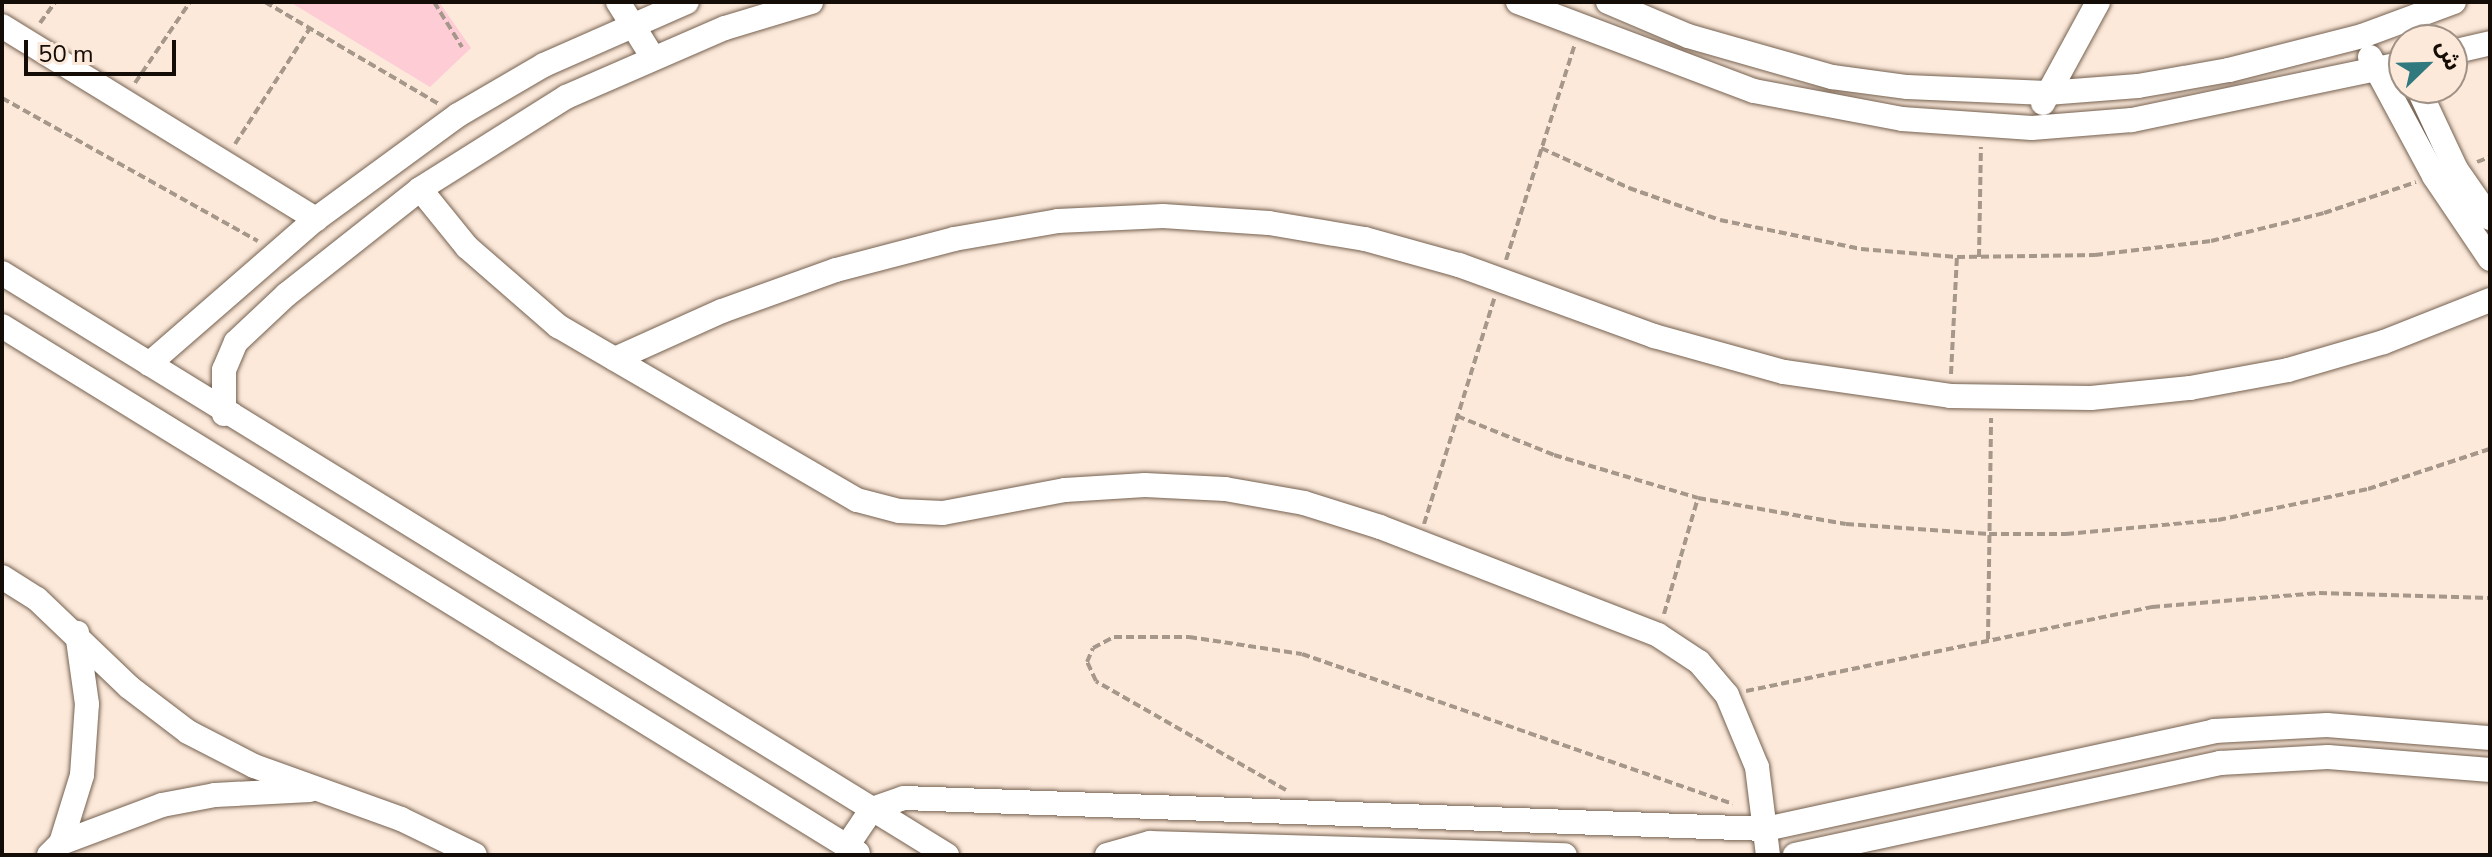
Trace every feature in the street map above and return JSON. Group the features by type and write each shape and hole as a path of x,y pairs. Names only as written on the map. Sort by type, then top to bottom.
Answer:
{"street":[{"path":"618,2 652,56"},
{"path":"149,364 316,219 458,115 632,22 687,2"},
{"path":"224,414 227,356 286,295 420,189 566,97 652,56 811,2"},
{"path":"1518,2 1754,91 1902,119 2032,128 2181,113 2388,66"},
{"path":"1608,2 1688,36 1832,77 1907,87 2047,93 2184,79 2388,28"},
{"path":"2032,128 2047,93 2098,2"},
{"path":"2401,24 2454,2"},
{"path":"2,26 316,219"},
{"path":"2362,36 2375,69 2434,176 2490,259"},
{"path":"2468,48 2490,43"},
{"path":"2426,104 2456,169 2490,218"},
{"path":"420,189 507,286 558,326 857,500 899,511 943,513 1065,490 1129,486 1225,489 1304,503 1380,527 1658,635 1699,662 1727,695 1757,767 1768,855"},
{"path":"615,359 736,306 836,270 939,243 1058,221 1163,216 1269,223 1365,239 1459,265 1654,336 1769,368 1891,391 1950,396 2091,398 2190,388 2288,370 2384,342 2490,300"},
{"path":"258,267 286,295"},
{"path":"2,273 224,414 947,855"},
{"path":"2,326 854,851 872,809"},
{"path":"2,577 77,633 129,687 188,732 254,766 325,789 475,855"},
{"path":"55,849 83,760 87,704 77,633"},
{"path":"872,809 922,797 1294,815 1765,821 2214,731 2327,725 2490,738"},
{"path":"1795,855 2220,763 2328,757 2490,770"},
{"path":"55,849 162,805 215,795 325,789"},
{"path":"1135,845 1142,823 1137,809"},
{"path":"1185,811 1180,831 1186,843"},
{"path":"1107,855 1135,845 1186,843 1565,855"}],"path":[{"path":"123,101 190,2"},
{"path":"265,2 458,115"},
{"path":"434,2 462,47"},
{"path":"223,162 310,28"},
{"path":"2,98 278,252"},
{"path":"1979,257 1981,124"},
{"path":"1541,148 1629,188 1720,220 1861,249 1957,257 2095,255 2211,241 2324,213 2434,176"},
{"path":"1950,396 1957,257"},
{"path":"1988,639 1991,398"},
{"path":"1457,416 1554,455 1698,498 1846,524 1989,534 2066,534 2218,520 2368,489 2490,449"},
{"path":"1658,635 1698,498"},
{"path":"1727,695 2097,616 2222,599 2361,592 2490,598"},
{"path":"1294,815 1292,799 1280,785 1096,681 1087,662 1093,648 1114,637 1164,636 1226,640 1302,654 1765,821"}],"shaded area":[{"path":"290,2 439,2 471,48 430,87"}]}
